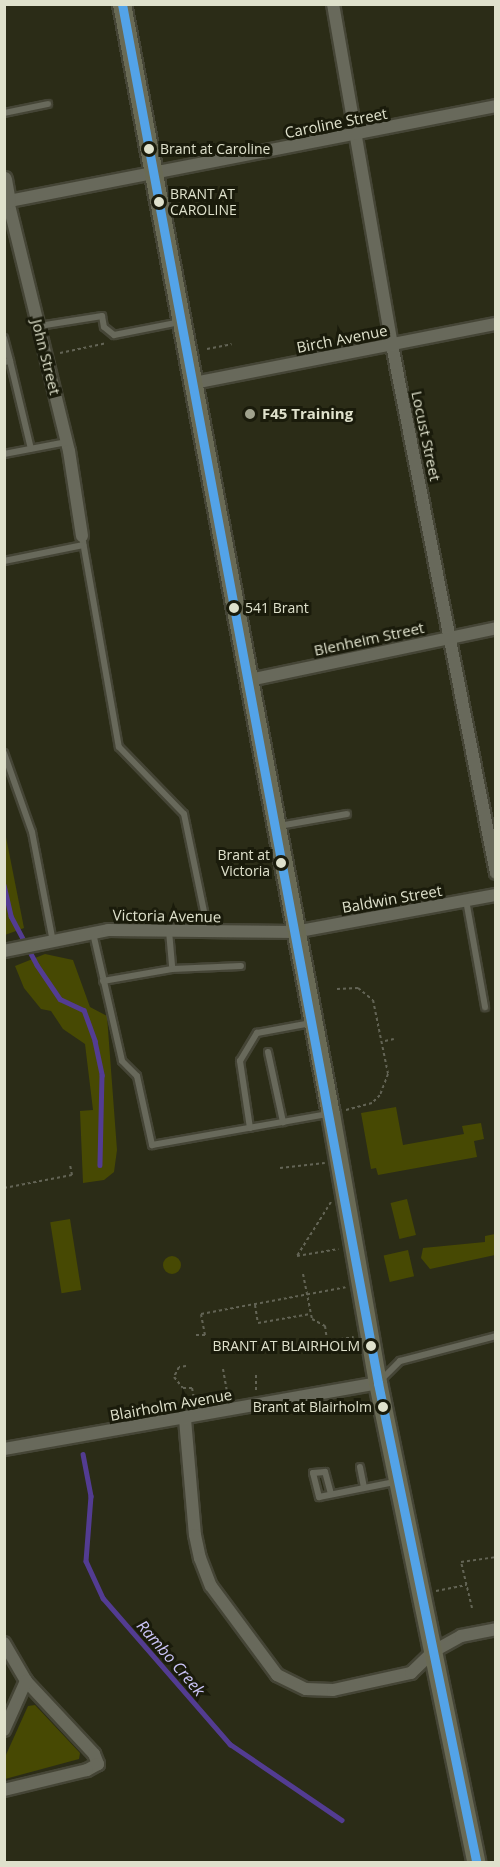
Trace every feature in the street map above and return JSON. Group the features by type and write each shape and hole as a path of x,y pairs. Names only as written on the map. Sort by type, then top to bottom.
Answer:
{"main road":[{"path":"122,4 152,174 250,680 294,932 340,1161 378,1383 476,1863"}],"street":[{"name":"Locust Street","path":"333,4 392,345 452,637 495,873"},
{"name":"Caroline Street","path":"6,202 357,135 495,106"},
{"name":"John Street","path":"4,179 6,202 67,442 82,541"},
{"name":"Birch Avenue","path":"194,383 495,324"},
{"name":"Blenheim Street","path":"250,680 495,628"},
{"name":"Baldwin Street","path":"294,932 495,895"},
{"name":"Victoria Avenue","path":"4,951 93,933 169,929 294,932"},
{"name":"Blairholm Avenue","path":"4,1449 185,1419 378,1383"},
{"path":"185,1419 195,1535 200,1558 212,1586 277,1675 306,1689 333,1690 411,1673 434,1651 461,1636 495,1629"},
{"path":"4,1643 26,1681 94,1754 98,1764 87,1770 4,1790"},
{"path":"4,1730 26,1681"}],"lane":[{"path":"4,113 48,104"},
{"path":"39,326 102,316 104,327 114,335 182,322"},
{"path":"4,338 7,361 31,449"},
{"path":"4,454 67,442"},
{"path":"4,561 82,541 119,747 184,814 208,931"},
{"path":"4,753 32,832 48,943"},
{"path":"276,827 347,814"},
{"path":"466,900 485,1007"},
{"path":"169,929 172,969"},
{"path":"93,933 122,1061 137,1076 153,1145 331,1114"},
{"path":"103,981 172,969 241,966"},
{"path":"250,1128 240,1061 257,1033 313,1023"},
{"path":"268,1053 283,1122"},
{"path":"378,1383 400,1361 495,1336"},
{"path":"360,1467 364,1488"},
{"path":"331,1494 399,1481"}],"path":[{"path":"46,355 115,342"},
{"path":"207,349 232,344"},
{"path":"337,989 349,987 367,993 377,1009 384,1041 386,1085 372,1102 358,1108"},
{"path":"384,1041 394,1039"},
{"path":"280,1168 340,1161"},
{"path":"4,1188 72,1175 70,1165"},
{"path":"343,1182 297,1256 355,1246"},
{"path":"303,1274 312,1319 325,1326 327,1341"},
{"path":"196,1335 205,1335 201,1314 361,1284"},
{"path":"255,1305 258,1323 311,1313"},
{"path":"322,1342 370,1335"},
{"path":"186,1366 179,1367 174,1377 183,1388 192,1388 199,1416"},
{"path":"223,1369 231,1410"},
{"path":"472,1608 461,1562 495,1557"},
{"path":"422,1593 466,1586"}],"shaded area":[{"path":"4,827 24,928 5,935 4,935"},
{"path":"45,954 73,960 90,1007 107,1016 117,1150 114,1172 104,1180 83,1183 80,1111 93,1110 85,1044 63,1029 51,1011 41,1009 24,988 15,966"},
{"path":"396,1107 403,1145 464,1134 462,1126 481,1123 484,1139 474,1141 477,1157 378,1175 376,1168 371,1169 361,1113"},
{"path":"407,1199 416,1235 399,1239 391,1203"},
{"path":"70,1219 81,1290 62,1293 50,1222"},
{"path":"495,1234 495,1255 430,1269 421,1258 423,1248 485,1242 485,1236"},
{"path":"408,1250 414,1276 390,1282 384,1256"},
{"path":"172,1256 178,1259 181,1265 178,1271 172,1274 166,1271 163,1265 166,1259"},
{"path":"35,1705 80,1753 79,1759 5,1779 5,1757 28,1706"}],"waterway":[{"name":"Rambo Creek","path":"4,885 11,916 37,965 60,999 84,1010 95,1041 102,1075 100,1165"},
{"name":"Rambo Creek","path":"83,1454 91,1496 86,1561 103,1598 230,1744 342,1820"}],"transit line":[{"path":"122,4 378,1383 476,1862"}],"place":[{"name":"Brant at Caroline","path":"149,149"},
{"name":"BRANT AT CAROLINE","path":"159,202"},
{"name":"F45 Training","path":"250,414"},
{"name":"541 Brant","path":"234,608"},
{"name":"Brant at Victoria","path":"281,863"},
{"name":"BRANT AT BLAIRHOLM","path":"371,1346"},
{"name":"Brant at Blairholm","path":"383,1407"}]}
